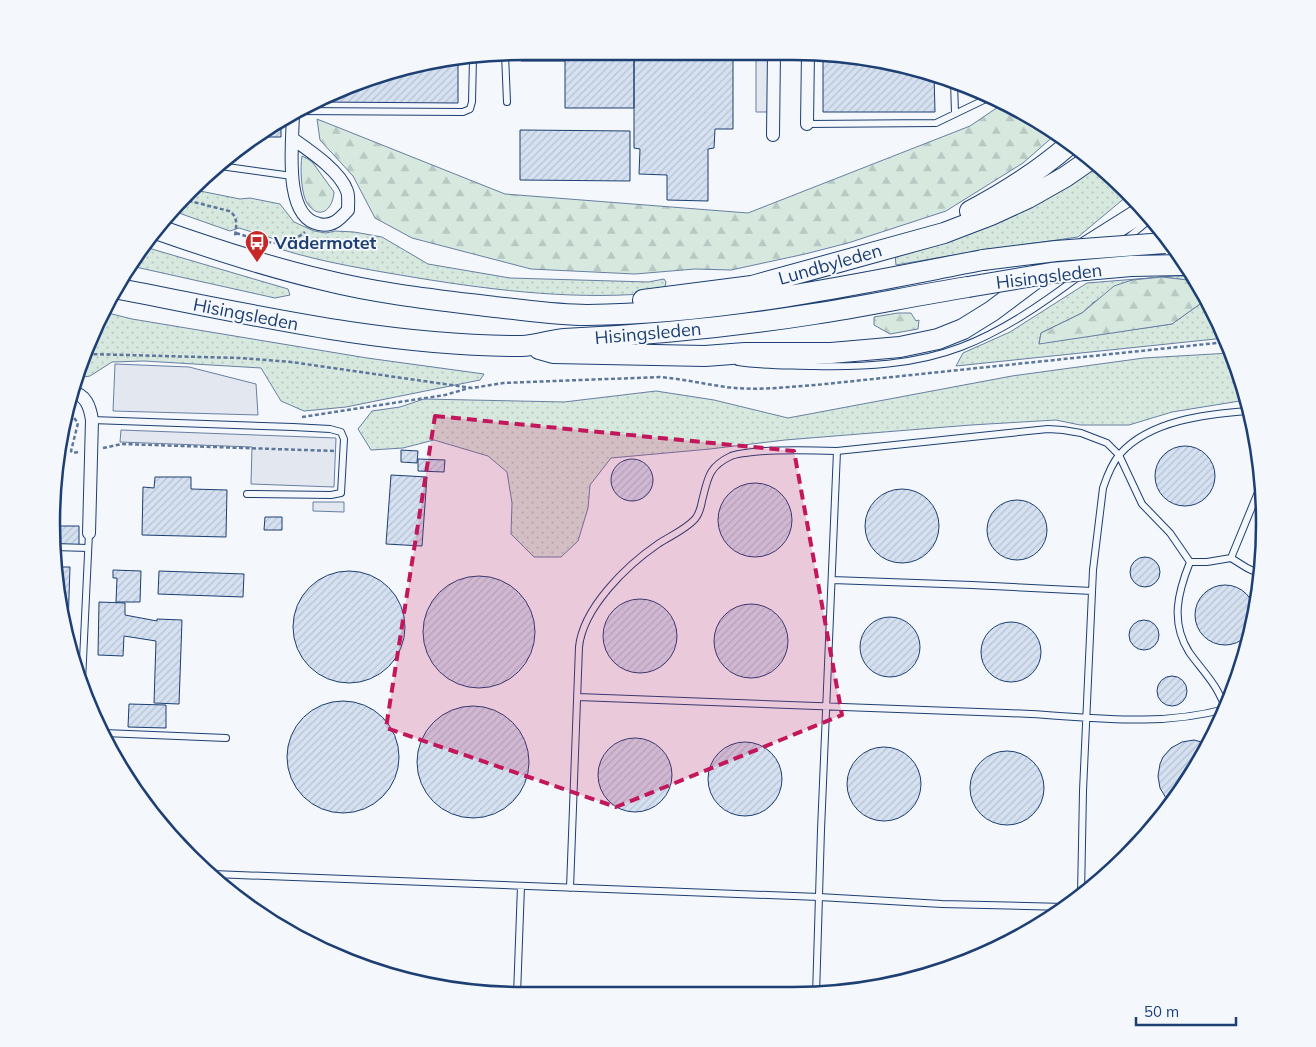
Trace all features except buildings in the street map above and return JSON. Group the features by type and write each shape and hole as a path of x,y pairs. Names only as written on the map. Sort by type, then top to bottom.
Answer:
{"highway":[{"path":"902,244 1001,195 1064,148"},
{"name":"Lundbyleden","path":"552,313 582,307 752,286 839,263 944,233 1004,209 1054,184 1085,164"},
{"path":"524,346 552,353 705,356 900,348 938,339 963,329 992,311 1032,281 1139,221"},
{"name":"Hisingsleden","path":"164,232 257,263 324,281 385,292 552,313 592,315 692,310 802,294 983,260 1056,251 1162,243"},
{"name":"Hisingsleden","path":"123,290 260,318 384,338 524,346 553,340 633,336 816,314 1051,273 1131,266 1177,265"}],"street":[{"path":"773,135 774,60"},
{"path":"807,124 808,61"},
{"path":"293,121 292,176 296,203 306,219 312,223 323,225 337,222 348,210 348,192 339,177 312,152 293,139"},
{"path":"79,395 84,398 90,407 92,420 89,533"}],"lane":[{"path":"505,61 507,102"},
{"path":"312,111 462,112 470,109 472,102 474,63"},
{"path":"954,90 955,114"},
{"path":"807,124 936,123 982,101"},
{"path":"228,167 292,176"},
{"path":"1111,253 1139,221"},
{"path":"705,356 754,364 835,366 876,365 918,359 962,347 1030,312 1097,264"},
{"path":"1081,886 1093,570 1103,488 1107,476 1119,455 1131,443 1158,429 1205,415 1242,412"},
{"path":"92,420 293,427 341,432 344,440 341,493 331,495 247,494"},
{"path":"570,888 572,796 580,633 589,615 605,593 634,563 657,545 687,527 697,517 711,472 717,464 734,455 775,450 837,450 1048,430 1063,430 1081,434 1107,442 1119,455 1142,504 1170,533 1190,562"},
{"path":"816,986 837,450"},
{"path":"1230,558 1255,500"},
{"path":"83,665 89,533"},
{"path":"61,547 88,548"},
{"path":"1190,562 1208,562 1230,558 1253,570"},
{"path":"1190,562 1180,587 1178,604 1179,630 1188,650 1218,691 1222,700"},
{"path":"832,580 972,584 1092,591"},
{"path":"578,697 827,708 1008,713 1118,721 1161,720 1217,709"},
{"path":"110,733 226,738"},
{"path":"221,874 819,897 942,904 1053,907"},
{"path":"517,987 520,886"}],"path":[{"path":"190,202 229,211 236,217 236,235 268,245 298,238 306,232 312,223"},
{"path":"293,427 302,417 444,395 472,388"},
{"path":"73,417 78,423 71,451 73,454 122,444 339,451 344,454"}],"highlighted area":[{"path":"435,416 794,451 842,715 616,807 386,728"}],"green space":[{"path":"997,108 1051,139 1023,163 946,211 848,243 731,270 695,269 635,274 531,269 412,238 375,218 353,176 320,140 317,119 505,194 748,213 970,126"},
{"path":"302,156 313,163 334,192 331,204 325,211 316,211 305,199 301,166"},
{"path":"1089,168 1123,199 1078,237 896,265 895,254"},
{"path":"201,191 240,199 250,198 280,204 294,222 314,231 326,233 335,231 354,232 382,237 428,264 510,278 648,282 664,279 666,282 664,292 633,295 571,295 509,291 418,278 331,262 280,249 278,240 239,228 230,231 180,213"},
{"path":"151,249 288,289 290,295 275,298 137,267"},
{"path":"1174,276 1184,276 1187,280 1162,277 1132,280 1094,302 1082,313 1041,333 1039,343 1172,324 1200,304 1218,339 956,366 963,353 1010,332 1087,283"},
{"path":"1162,277 1187,280 1200,304 1172,324 1039,344 1041,333 1082,313 1114,286 1132,280"},
{"path":"911,313 916,321 919,320 918,329 890,334 874,325 874,317"},
{"path":"110,314 132,319 367,358 484,374 480,380 346,407 304,411 281,401 261,368 144,361 112,362 90,376 84,377 95,346"},
{"path":"1224,353 1239,401 1172,412 1129,425 1080,425 1056,420 971,425 785,440 611,458 590,485 588,508 578,541 561,557 534,557 511,534 512,503 507,472 488,456 434,440 403,448 371,450 358,429 372,411 400,407 424,399 564,402 656,391 714,400 788,418 1012,376 1144,358"}],"shaded area":[{"path":"756,60 768,60 768,112 756,112"},
{"path":"115,364 189,367 256,384 258,415 113,411"},
{"path":"121,430 336,438 334,487 251,484 252,447 120,442"},
{"path":"313,502 344,502 344,512 313,511"}],"place":[{"name":"Vädermotet","path":"257,263"}]}
